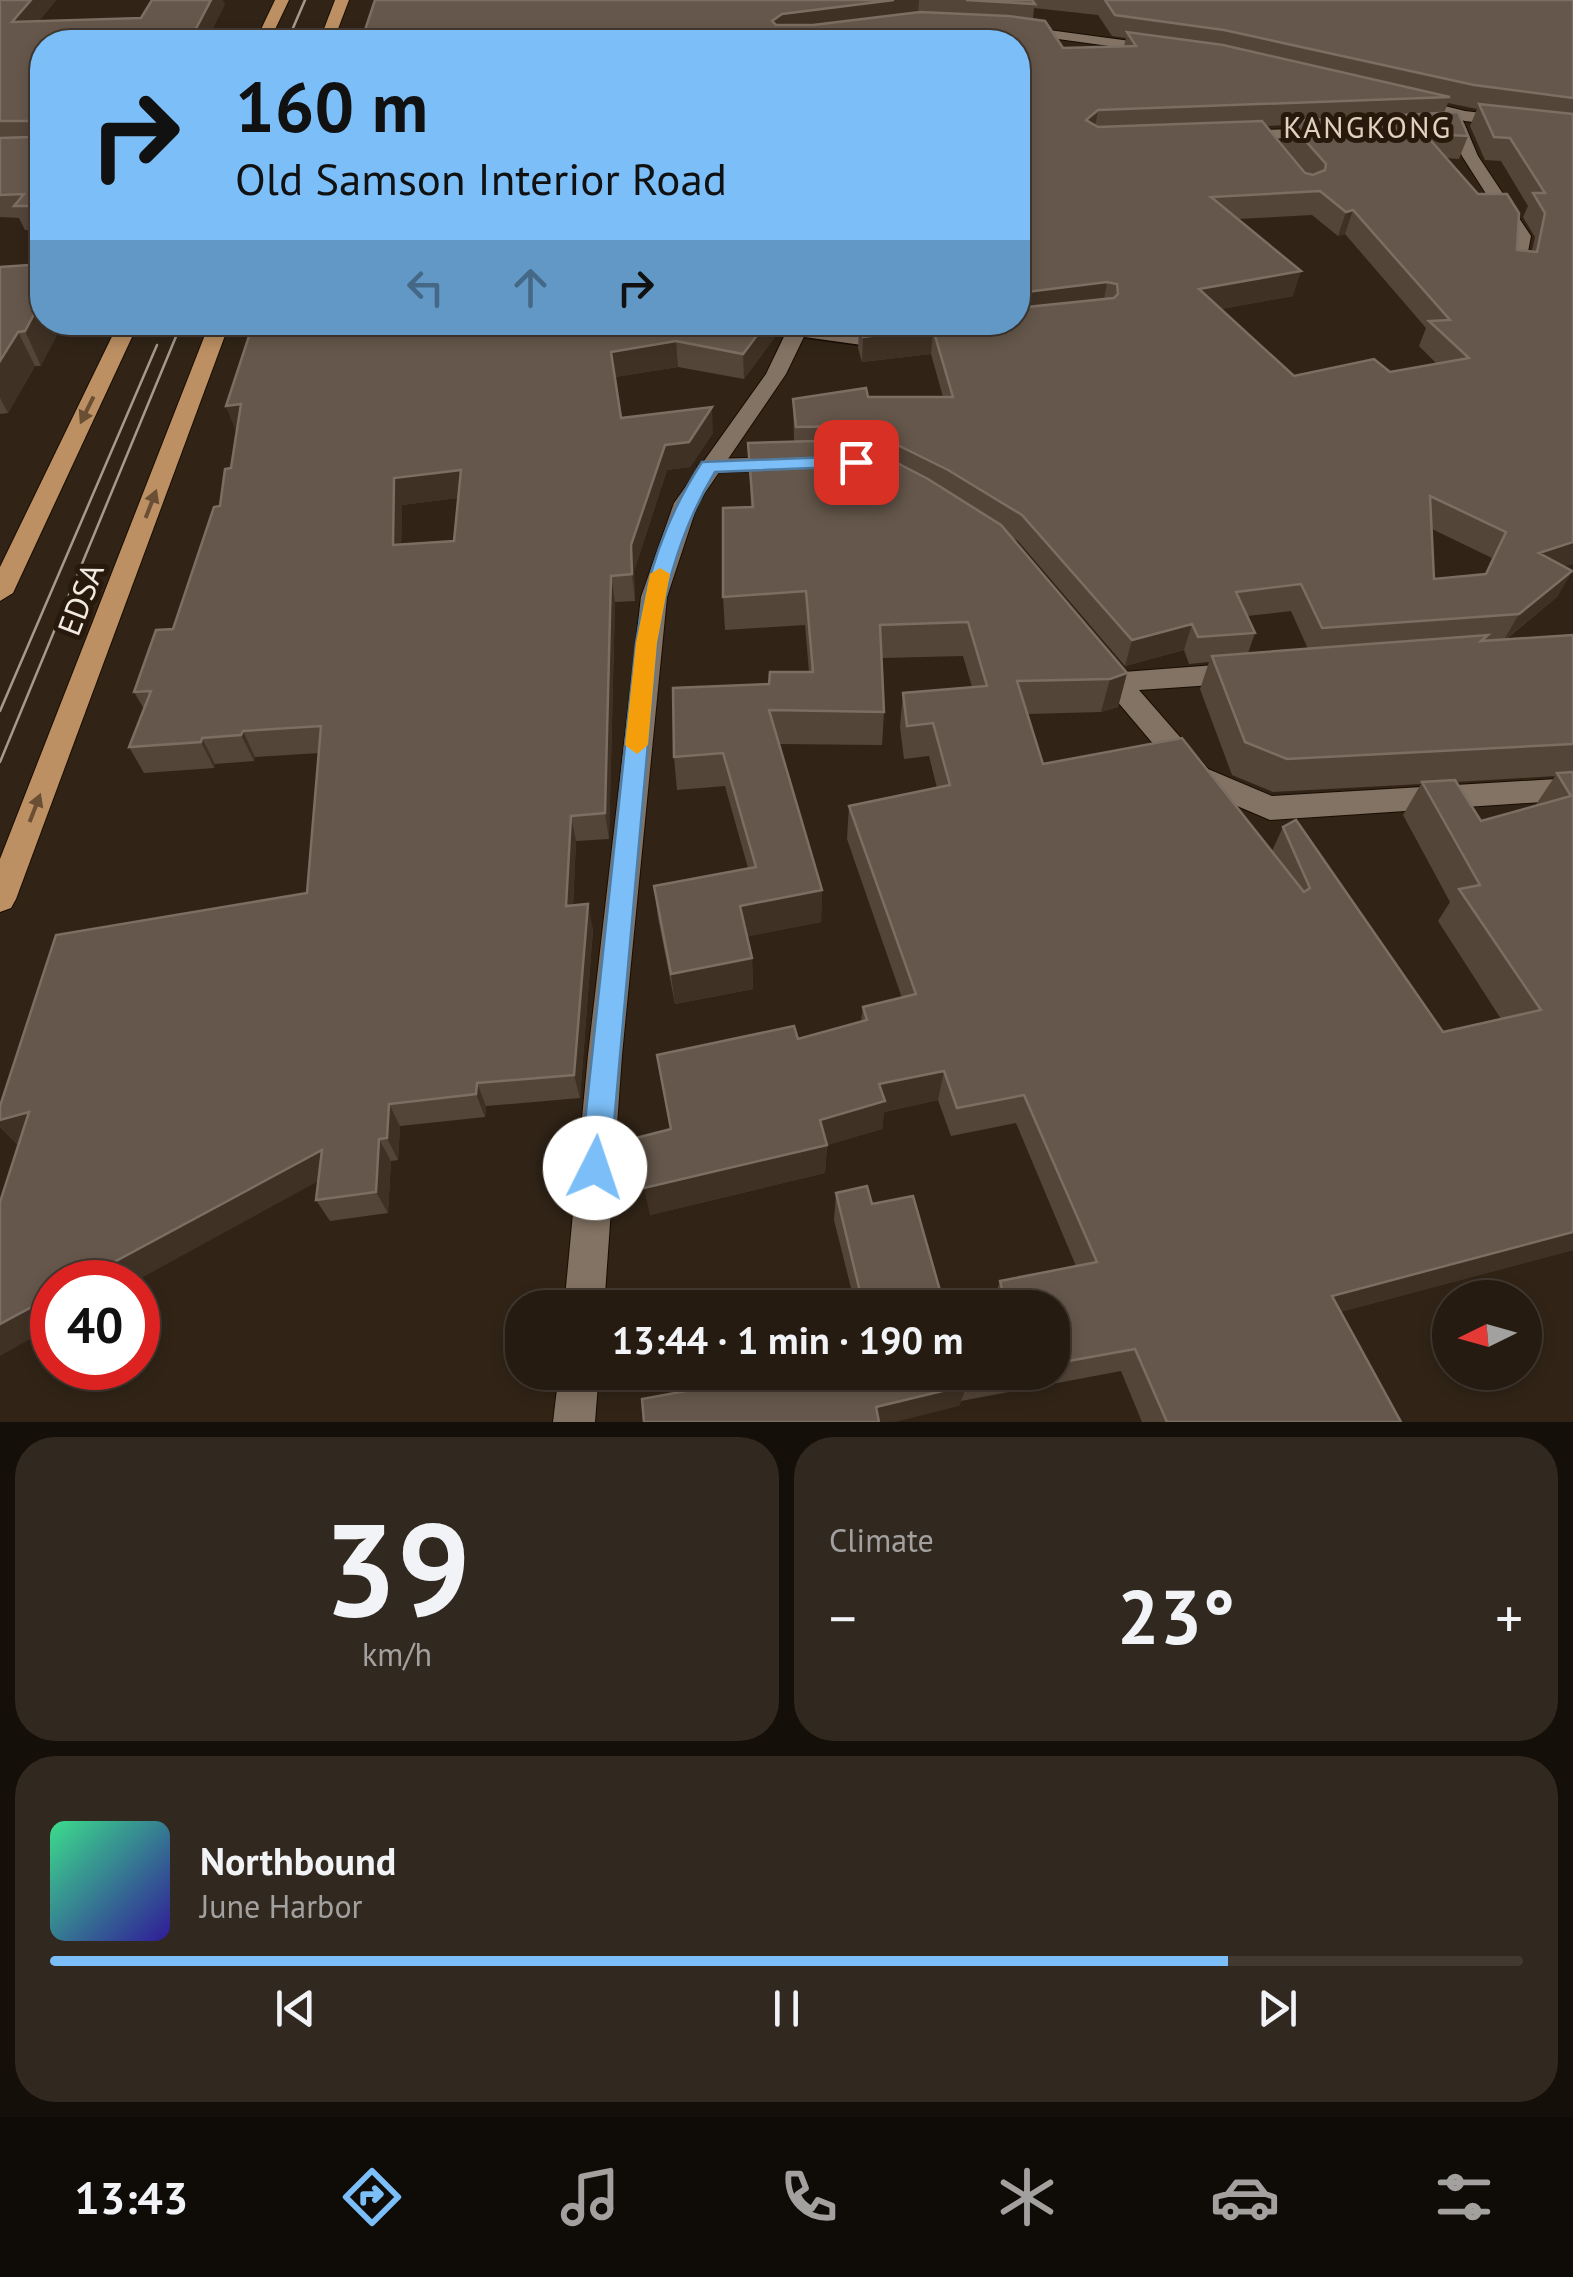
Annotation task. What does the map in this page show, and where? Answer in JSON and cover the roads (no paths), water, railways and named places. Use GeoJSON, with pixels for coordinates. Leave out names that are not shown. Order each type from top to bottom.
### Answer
{"type":"FeatureCollection","features":[{"type":"Feature","properties":{"kind":"highway"},"geometry":{"type":"LineString","coordinates":[[268,30],[282,0]]}},
{"type":"Feature","properties":{"kind":"highway"},"geometry":{"type":"LineString","coordinates":[[331,30],[342,0]]}},
{"type":"Feature","properties":{"kind":"highway"},"geometry":{"type":"LineString","coordinates":[[0,592],[123,335]]}},
{"type":"Feature","properties":{"kind":"highway","name":"EDSA"},"geometry":{"type":"LineString","coordinates":[[0,899],[215,335]]}},
{"type":"Feature","properties":{"kind":"street"},"geometry":{"type":"LineString","coordinates":[[1006,28],[1020,30]]}},
{"type":"Feature","properties":{"kind":"street"},"geometry":{"type":"LineString","coordinates":[[1030,31],[1180,52]]}},
{"type":"Feature","properties":{"kind":"street"},"geometry":{"type":"LineString","coordinates":[[1390,98],[1456,123],[1573,129]]}},
{"type":"Feature","properties":{"kind":"street"},"geometry":{"type":"LineString","coordinates":[[1456,123],[1470,156],[1522,236],[1517,269]]}},
{"type":"Feature","properties":{"kind":"street"},"geometry":{"type":"LineString","coordinates":[[1224,136],[1268,142],[1336,133]]}},
{"type":"Feature","properties":{"kind":"street"},"geometry":{"type":"LineString","coordinates":[[585,1290],[600,1102],[649,628],[668,549],[686,503],[708,466],[776,374],[795,335]]}},
{"type":"Feature","properties":{"kind":"street"},"geometry":{"type":"LineString","coordinates":[[839,335],[869,341],[908,336]]}},
{"type":"Feature","properties":{"kind":"street"},"geometry":{"type":"LineString","coordinates":[[708,466],[820,463]]}},
{"type":"Feature","properties":{"kind":"street"},"geometry":{"type":"LineString","coordinates":[[1080,638],[1198,777],[1270,808],[1573,788]]}},
{"type":"Feature","properties":{"kind":"street"},"geometry":{"type":"LineString","coordinates":[[1116,682],[1267,672]]}},
{"type":"Feature","properties":{"kind":"street"},"geometry":{"type":"LineString","coordinates":[[574,1422],[577,1390]]}},
{"type":"Feature","properties":{"kind":"tram line"},"geometry":{"type":"LineString","coordinates":[[292,30],[305,0]]}},
{"type":"Feature","properties":{"kind":"tram line"},"geometry":{"type":"LineString","coordinates":[[0,762],[177,335]]}},
{"type":"Feature","properties":{"kind":"tram line"},"geometry":{"type":"LineString","coordinates":[[0,711],[157,345]]}},
{"type":"Feature","properties":{"kind":"district","name":"KANGKONG"},"geometry":{"type":"Point","coordinates":[1368,126]}}]}
